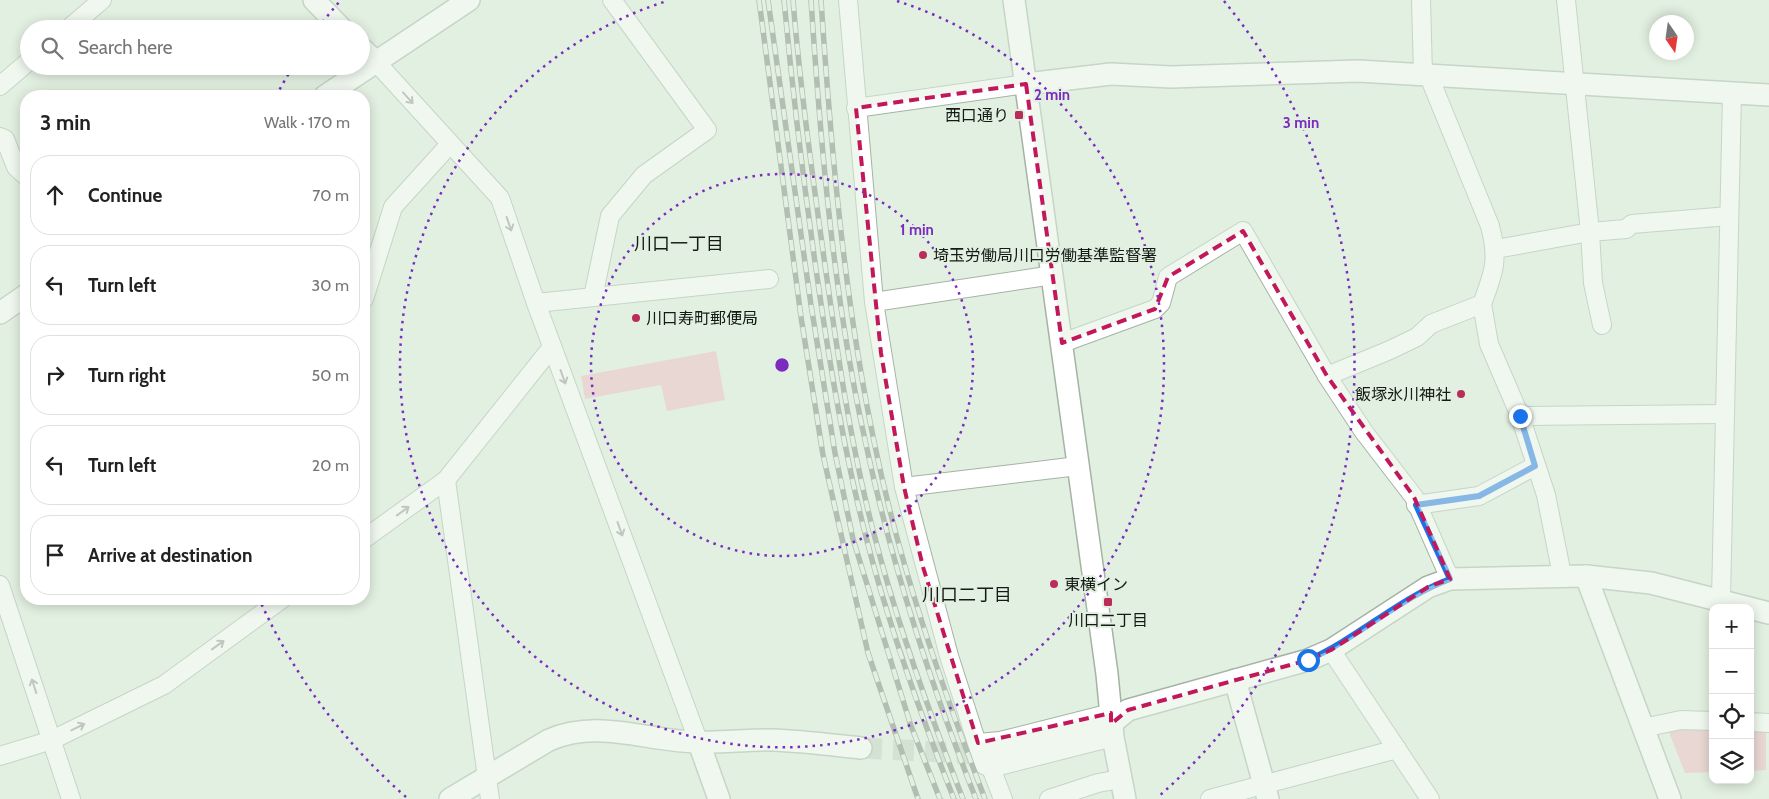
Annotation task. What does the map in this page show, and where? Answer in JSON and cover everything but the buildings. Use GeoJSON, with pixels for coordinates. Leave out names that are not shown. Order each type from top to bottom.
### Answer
{"type":"FeatureCollection","features":[{"type":"Feature","properties":{"kind":"street"},"geometry":{"type":"LineString","coordinates":[[79,20],[102,0]]}},
{"type":"Feature","properties":{"kind":"street"},"geometry":{"type":"LineString","coordinates":[[314,0],[333,20]]}},
{"type":"Feature","properties":{"kind":"street"},"geometry":{"type":"LineString","coordinates":[[370,54],[469,0]]}},
{"type":"Feature","properties":{"kind":"street"},"geometry":{"type":"LineString","coordinates":[[593,297],[610,216],[644,175],[707,130],[612,0]]}},
{"type":"Feature","properties":{"kind":"street"},"geometry":{"type":"LineString","coordinates":[[848,0],[874,302],[904,487],[949,656],[984,755],[1003,799]]}},
{"type":"Feature","properties":{"kind":"street"},"geometry":{"type":"LineString","coordinates":[[1014,0],[1053,275],[1112,725],[1123,789],[1098,783],[1050,799]]}},
{"type":"Feature","properties":{"kind":"street"},"geometry":{"type":"LineString","coordinates":[[1421,0],[1425,74],[1490,226],[1496,249],[1494,274],[1482,304],[1489,344],[1520,416],[1546,495],[1562,575]]}},
{"type":"Feature","properties":{"kind":"street"},"geometry":{"type":"LineString","coordinates":[[1566,0],[1590,232],[1593,283],[1602,325]]}},
{"type":"Feature","properties":{"kind":"street"},"geometry":{"type":"LineString","coordinates":[[370,57],[500,198],[552,347],[719,799]]}},
{"type":"Feature","properties":{"kind":"street"},"geometry":{"type":"LineString","coordinates":[[0,86],[20,69]]}},
{"type":"Feature","properties":{"kind":"street"},"geometry":{"type":"LineString","coordinates":[[856,108],[1112,74],[1171,77],[1358,70],[1769,96]]}},
{"type":"Feature","properties":{"kind":"street"},"geometry":{"type":"LineString","coordinates":[[331,90],[347,75]]}},
{"type":"Feature","properties":{"kind":"street"},"geometry":{"type":"LineString","coordinates":[[1721,599],[1732,94]]}},
{"type":"Feature","properties":{"kind":"street"},"geometry":{"type":"LineString","coordinates":[[0,136],[5,139],[16,167],[20,171]]}},
{"type":"Feature","properties":{"kind":"street"},"geometry":{"type":"LineString","coordinates":[[370,280],[393,207],[450,144]]}},
{"type":"Feature","properties":{"kind":"street"},"geometry":{"type":"LineString","coordinates":[[1496,249],[1590,232],[1626,229],[1632,224],[1729,216]]}},
{"type":"Feature","properties":{"kind":"street"},"geometry":{"type":"LineString","coordinates":[[1062,343],[1155,309],[1160,303],[1168,276],[1243,231],[1327,376],[1364,432],[1414,497],[1450,579]]}},
{"type":"Feature","properties":{"kind":"street"},"geometry":{"type":"LineString","coordinates":[[874,302],[1053,275]]}},
{"type":"Feature","properties":{"kind":"street"},"geometry":{"type":"LineString","coordinates":[[536,303],[769,279]]}},
{"type":"Feature","properties":{"kind":"street"},"geometry":{"type":"LineString","coordinates":[[0,313],[20,300]]}},
{"type":"Feature","properties":{"kind":"street"},"geometry":{"type":"LineString","coordinates":[[1327,376],[1417,337],[1431,324],[1482,304]]}},
{"type":"Feature","properties":{"kind":"street"},"geometry":{"type":"LineString","coordinates":[[370,535],[446,480],[552,347]]}},
{"type":"Feature","properties":{"kind":"street"},"geometry":{"type":"LineString","coordinates":[[1520,416],[1725,414]]}},
{"type":"Feature","properties":{"kind":"street"},"geometry":{"type":"LineString","coordinates":[[904,487],[1078,466]]}},
{"type":"Feature","properties":{"kind":"street"},"geometry":{"type":"LineString","coordinates":[[1416,505],[1479,496],[1535,466]]}},
{"type":"Feature","properties":{"kind":"street"},"geometry":{"type":"LineString","coordinates":[[446,480],[490,799]]}},
{"type":"Feature","properties":{"kind":"street"},"geometry":{"type":"LineString","coordinates":[[984,755],[1112,725],[1128,710],[1308,660],[1331,650],[1428,587],[1450,579],[1562,575],[1586,576],[1651,583],[1721,599],[1769,613]]}},
{"type":"Feature","properties":{"kind":"street"},"geometry":{"type":"LineString","coordinates":[[1586,576],[1643,728],[1664,797]]}},
{"type":"Feature","properties":{"kind":"street"},"geometry":{"type":"LineString","coordinates":[[0,585],[71,799]]}},
{"type":"Feature","properties":{"kind":"street"},"geometry":{"type":"LineString","coordinates":[[0,756],[52,740],[164,685],[274,605]]}},
{"type":"Feature","properties":{"kind":"street"},"geometry":{"type":"LineString","coordinates":[[1331,650],[1430,799]]}},
{"type":"Feature","properties":{"kind":"street"},"geometry":{"type":"LineString","coordinates":[[1235,680],[1266,792]]}},
{"type":"Feature","properties":{"kind":"street"},"geometry":{"type":"LineString","coordinates":[[1643,728],[1681,720],[1709,721]]}},
{"type":"Feature","properties":{"kind":"street"},"geometry":{"type":"LineString","coordinates":[[1754,722],[1769,723]]}},
{"type":"Feature","properties":{"kind":"street"},"geometry":{"type":"LineString","coordinates":[[450,799],[549,740],[572,732],[603,730],[699,742],[772,740],[861,748]]}},
{"type":"Feature","properties":{"kind":"street"},"geometry":{"type":"LineString","coordinates":[[1210,799],[1266,792],[1397,749]]}},
{"type":"Feature","properties":{"kind":"highlighted area"},"geometry":{"type":"Polygon","coordinates":[[[1026,84],[1062,343],[1155,309],[1168,277],[1243,231],[1327,376],[1414,497],[1450,579],[1428,587],[1331,650],[1308,660],[1128,710],[1111,724],[1111,713],[978,743],[923,567],[904,487],[881,353],[856,108],[1026,84]]]}},
{"type":"Feature","properties":{"kind":"shaded area"},"geometry":{"type":"Polygon","coordinates":[[[716,351],[725,400],[667,411],[661,385],[585,399],[581,376],[716,351]]]}},
{"type":"Feature","properties":{"kind":"shaded area"},"geometry":{"type":"Polygon","coordinates":[[[1667,727],[1709,727],[1709,772],[1685,773],[1667,727]]]}},
{"type":"Feature","properties":{"kind":"shaded area"},"geometry":{"type":"Polygon","coordinates":[[[1754,727],[1766,727],[1766,770],[1754,771],[1754,727]]]}},
{"type":"Feature","properties":{"kind":"tunnel"},"geometry":{"type":"LineString","coordinates":[[861,748],[984,754]]}},
{"type":"Feature","properties":{"kind":"railway"},"geometry":{"type":"LineString","coordinates":[[759,0],[801,317],[823,455],[868,653],[918,799]]}},
{"type":"Feature","properties":{"kind":"railway"},"geometry":{"type":"LineString","coordinates":[[768,0],[811,305],[835,453],[853,539],[911,726],[940,799]]}},
{"type":"Feature","properties":{"kind":"railway"},"geometry":{"type":"LineString","coordinates":[[784,0],[795,109],[814,254],[851,476],[875,571],[895,637],[917,702],[954,799]]}},
{"type":"Feature","properties":{"kind":"railway"},"geometry":{"type":"LineString","coordinates":[[793,0],[803,97],[824,258],[839,362],[865,500],[903,634],[963,799]]}},
{"type":"Feature","properties":{"kind":"railway"},"geometry":{"type":"LineString","coordinates":[[811,0],[830,226],[846,338],[867,449],[877,494],[914,626],[976,799]]}},
{"type":"Feature","properties":{"kind":"railway"},"geometry":{"type":"LineString","coordinates":[[821,0],[840,224],[855,335],[875,446],[909,581],[937,669],[985,799]]}},
{"type":"Feature","properties":{"kind":"place","name":"西口通り"},"geometry":{"type":"Point","coordinates":[1019,115]}},
{"type":"Feature","properties":{"kind":"place","name":"埼玉労働局川口労働基準監督署"},"geometry":{"type":"Point","coordinates":[923,255]}},
{"type":"Feature","properties":{"kind":"place","name":"川口寿町郵便局"},"geometry":{"type":"Point","coordinates":[636,318]}},
{"type":"Feature","properties":{"kind":"place","name":"飯塚氷川神社"},"geometry":{"type":"Point","coordinates":[1461,394]}},
{"type":"Feature","properties":{"kind":"place","name":"東横イン"},"geometry":{"type":"Point","coordinates":[1054,584]}},
{"type":"Feature","properties":{"kind":"place","name":"川口二丁目"},"geometry":{"type":"Point","coordinates":[1108,602]}},
{"type":"Feature","properties":{"kind":"district","name":"川口一丁目"},"geometry":{"type":"Point","coordinates":[679,244]}},
{"type":"Feature","properties":{"kind":"district","name":"川口二丁目"},"geometry":{"type":"Point","coordinates":[967,595]}},
{"type":"Feature","properties":{"kind":"route"},"geometry":{"type":"LineString","coordinates":[[1308,660],[1331,650],[1428,587],[1450,579],[1416,505],[1479,496],[1535,466],[1520,416]]}}]}
